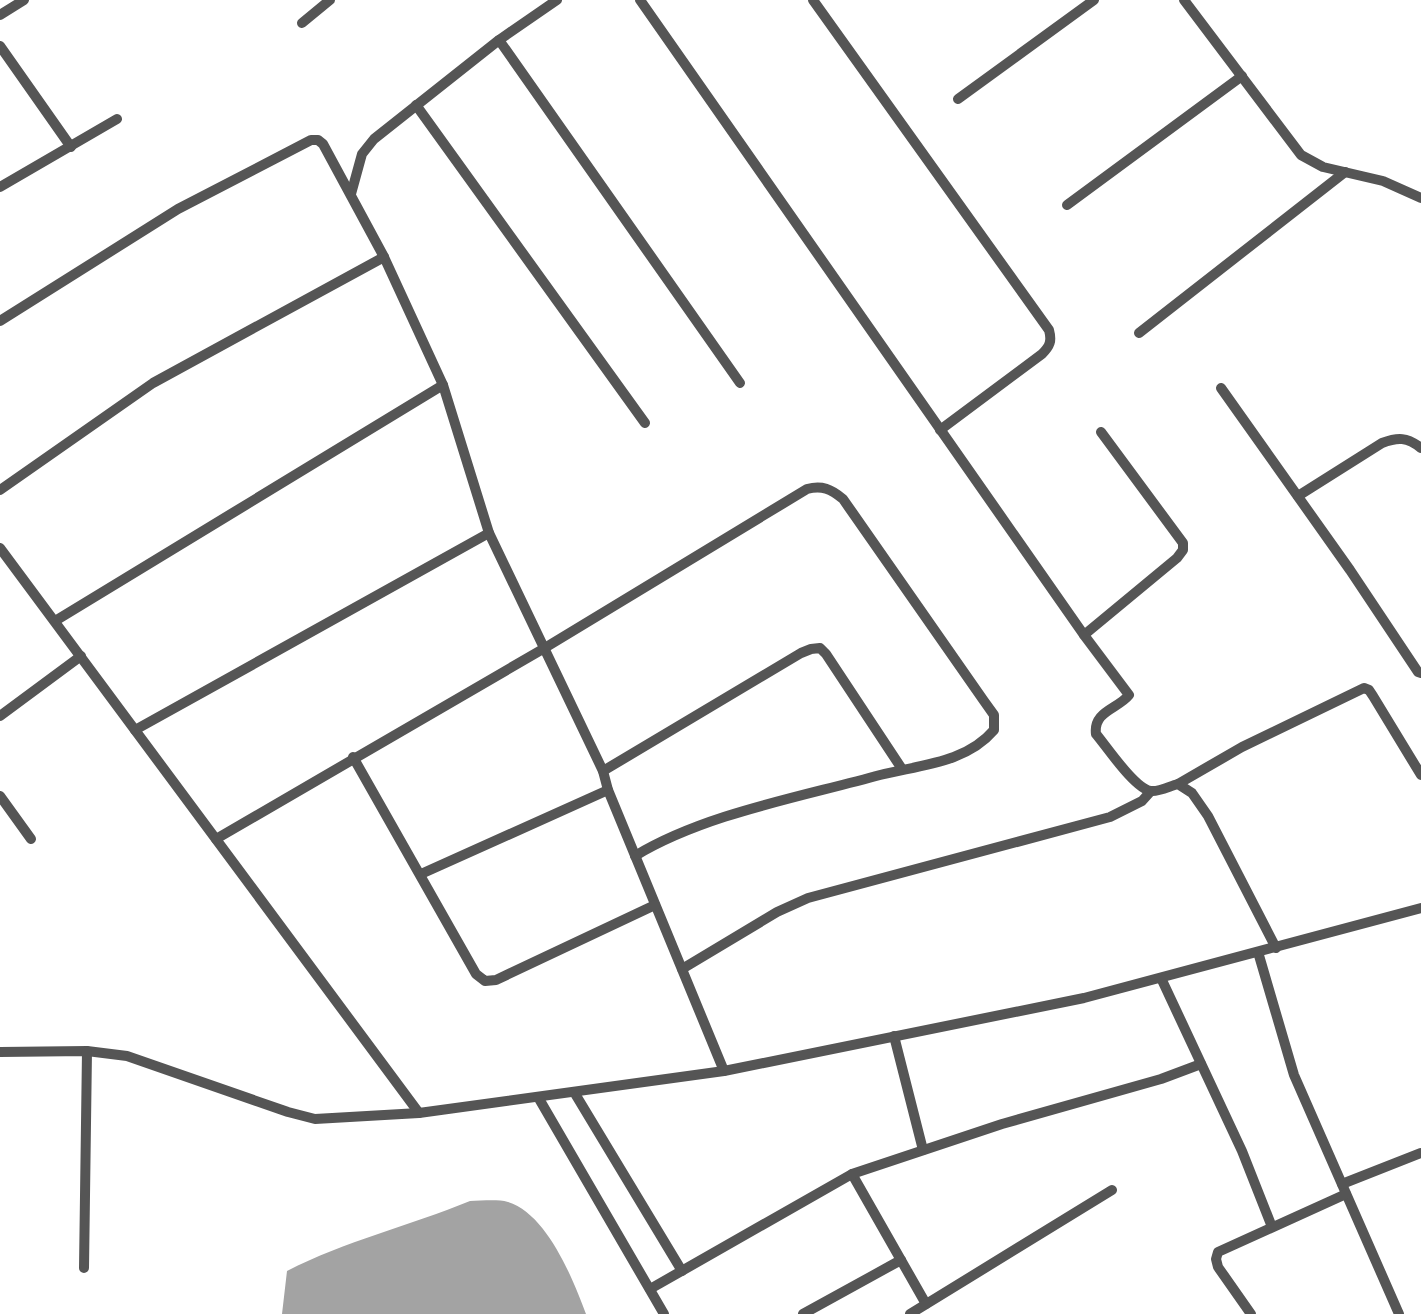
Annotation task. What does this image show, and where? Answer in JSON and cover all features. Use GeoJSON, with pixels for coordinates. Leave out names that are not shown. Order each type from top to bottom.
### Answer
{"type":"FeatureCollection","features":[{"type":"Feature","properties":{"kind":"street"},"geometry":{"type":"LineString","coordinates":[[0,15],[24,0]]}},
{"type":"Feature","properties":{"kind":"street"},"geometry":{"type":"LineString","coordinates":[[302,23],[330,0]]}},
{"type":"Feature","properties":{"kind":"street"},"geometry":{"type":"LineString","coordinates":[[640,0],[1084,635],[1129,695],[1103,713],[1095,728],[1096,734],[1131,777],[1151,791]]}},
{"type":"Feature","properties":{"kind":"street"},"geometry":{"type":"LineString","coordinates":[[812,0],[1049,330],[1052,340],[1049,347],[1042,354],[940,430]]}},
{"type":"Feature","properties":{"kind":"street"},"geometry":{"type":"LineString","coordinates":[[958,99],[1094,0]]}},
{"type":"Feature","properties":{"kind":"street"},"geometry":{"type":"LineString","coordinates":[[1184,0],[1301,155],[1323,167],[1383,181],[1421,198]]}},
{"type":"Feature","properties":{"kind":"street"},"geometry":{"type":"LineString","coordinates":[[351,194],[362,154],[367,146],[499,40],[551,2]]}},
{"type":"Feature","properties":{"kind":"street"},"geometry":{"type":"LineString","coordinates":[[499,40],[740,383]]}},
{"type":"Feature","properties":{"kind":"street"},"geometry":{"type":"LineString","coordinates":[[0,46],[71,147]]}},
{"type":"Feature","properties":{"kind":"street"},"geometry":{"type":"LineString","coordinates":[[1067,205],[1242,76]]}},
{"type":"Feature","properties":{"kind":"street"},"geometry":{"type":"LineString","coordinates":[[416,105],[645,423]]}},
{"type":"Feature","properties":{"kind":"street"},"geometry":{"type":"LineString","coordinates":[[0,187],[117,119]]}},
{"type":"Feature","properties":{"kind":"street"},"geometry":{"type":"LineString","coordinates":[[0,321],[178,209],[311,140],[318,140],[324,144],[384,257],[443,385],[489,533],[603,771],[608,790],[724,1071]]}},
{"type":"Feature","properties":{"kind":"street"},"geometry":{"type":"LineString","coordinates":[[1139,333],[1344,172]]}},
{"type":"Feature","properties":{"kind":"street"},"geometry":{"type":"LineString","coordinates":[[0,490],[152,383],[384,257]]}},
{"type":"Feature","properties":{"kind":"street"},"geometry":{"type":"LineString","coordinates":[[54,621],[443,385]]}},
{"type":"Feature","properties":{"kind":"street"},"geometry":{"type":"LineString","coordinates":[[1220,388],[1298,496],[1418,672],[1421,673]]}},
{"type":"Feature","properties":{"kind":"street"},"geometry":{"type":"LineString","coordinates":[[1084,635],[1177,558],[1183,550],[1183,542],[1101,432]]}},
{"type":"Feature","properties":{"kind":"street"},"geometry":{"type":"LineString","coordinates":[[1298,496],[1389,440],[1396,438],[1409,439],[1421,448]]}},
{"type":"Feature","properties":{"kind":"street"},"geometry":{"type":"LineString","coordinates":[[216,839],[354,757],[543,649],[807,489],[818,486],[832,489],[842,499],[994,715],[994,730],[984,742],[959,756],[902,769],[710,821],[658,842],[635,856]]}},
{"type":"Feature","properties":{"kind":"street"},"geometry":{"type":"LineString","coordinates":[[135,730],[489,533]]}},
{"type":"Feature","properties":{"kind":"street"},"geometry":{"type":"LineString","coordinates":[[0,548],[419,1113]]}},
{"type":"Feature","properties":{"kind":"street"},"geometry":{"type":"LineString","coordinates":[[603,771],[793,657],[811,649],[820,648],[826,654],[902,769]]}},
{"type":"Feature","properties":{"kind":"street"},"geometry":{"type":"LineString","coordinates":[[0,716],[81,656]]}},
{"type":"Feature","properties":{"kind":"street"},"geometry":{"type":"LineString","coordinates":[[682,970],[777,912],[808,898],[1110,817],[1142,801],[1151,791],[1178,784],[1242,747],[1364,688],[1369,690],[1373,696],[1421,775]]}},
{"type":"Feature","properties":{"kind":"street"},"geometry":{"type":"LineString","coordinates":[[354,757],[476,974],[485,981],[496,980],[655,905]]}},
{"type":"Feature","properties":{"kind":"street"},"geometry":{"type":"LineString","coordinates":[[1178,784],[1192,793],[1208,816],[1276,948]]}},
{"type":"Feature","properties":{"kind":"street"},"geometry":{"type":"LineString","coordinates":[[421,874],[608,790]]}},
{"type":"Feature","properties":{"kind":"street"},"geometry":{"type":"LineString","coordinates":[[0,796],[30,839]]}},
{"type":"Feature","properties":{"kind":"street"},"geometry":{"type":"LineString","coordinates":[[0,1052],[88,1051],[127,1056],[288,1112],[315,1119],[419,1113],[724,1071],[1084,998],[1421,908]]}},
{"type":"Feature","properties":{"kind":"street"},"geometry":{"type":"LineString","coordinates":[[1258,952],[1294,1075],[1399,1314]]}},
{"type":"Feature","properties":{"kind":"street"},"geometry":{"type":"LineString","coordinates":[[1161,978],[1242,1151],[1272,1227]]}},
{"type":"Feature","properties":{"kind":"street"},"geometry":{"type":"LineString","coordinates":[[894,1036],[923,1150]]}},
{"type":"Feature","properties":{"kind":"street"},"geometry":{"type":"LineString","coordinates":[[84,1268],[88,1051]]}},
{"type":"Feature","properties":{"kind":"street"},"geometry":{"type":"LineString","coordinates":[[650,1289],[852,1174],[1002,1124],[1161,1079],[1201,1064]]}},
{"type":"Feature","properties":{"kind":"street"},"geometry":{"type":"LineString","coordinates":[[574,1092],[682,1271]]}},
{"type":"Feature","properties":{"kind":"street"},"geometry":{"type":"LineString","coordinates":[[538,1097],[664,1314]]}},
{"type":"Feature","properties":{"kind":"street"},"geometry":{"type":"LineString","coordinates":[[1250,1314],[1218,1267],[1216,1259],[1218,1252],[1421,1153]]}},
{"type":"Feature","properties":{"kind":"street"},"geometry":{"type":"LineString","coordinates":[[852,1174],[926,1304]]}},
{"type":"Feature","properties":{"kind":"street"},"geometry":{"type":"LineString","coordinates":[[910,1314],[1112,1190]]}},
{"type":"Feature","properties":{"kind":"street"},"geometry":{"type":"LineString","coordinates":[[803,1314],[901,1260]]}},
{"type":"Feature","properties":{"kind":"shaded area"},"geometry":{"type":"Polygon","coordinates":[[[494,1200],[508,1202],[522,1209],[535,1220],[557,1249],[574,1283],[586,1314],[282,1314],[287,1271],[354,1242],[470,1201],[494,1200]]]}}]}
